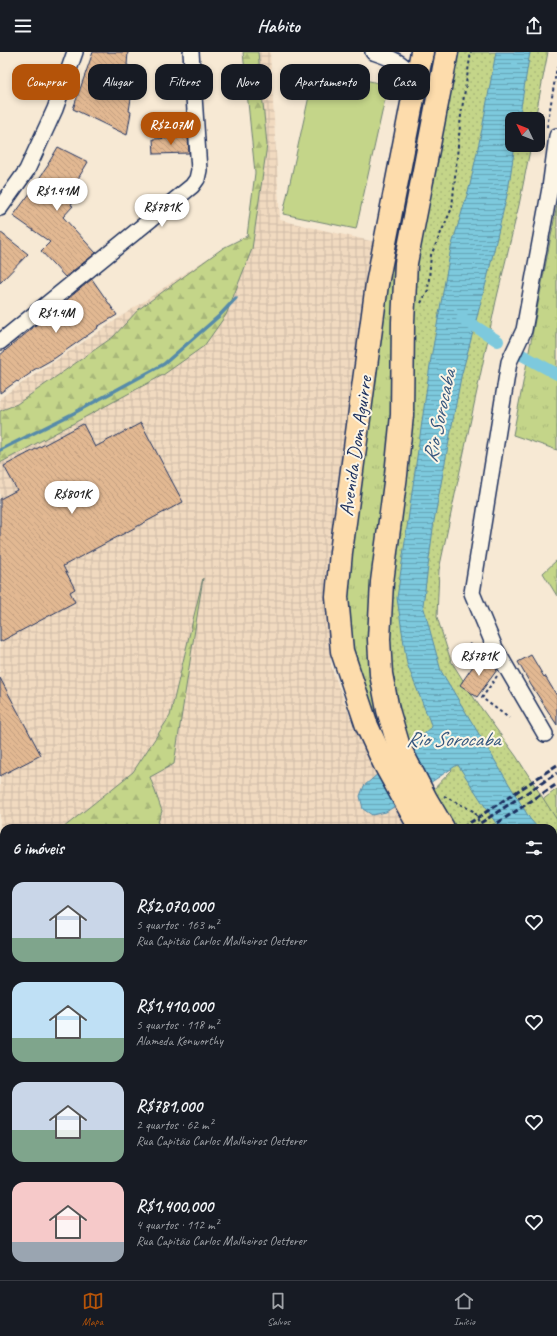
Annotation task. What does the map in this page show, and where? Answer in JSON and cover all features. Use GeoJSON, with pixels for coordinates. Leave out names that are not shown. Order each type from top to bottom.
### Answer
{"type":"FeatureCollection","features":[{"type":"Feature","properties":{"kind":"highway","name":"Avenida Dom Aguirre"},"geometry":{"type":"LineString","coordinates":[[420,64],[422,52]]}},
{"type":"Feature","properties":{"kind":"highway","name":"Avenida Dom Aguirre"},"geometry":{"type":"LineString","coordinates":[[440,824],[424,800],[400,747],[388,710],[381,674],[379,639],[382,582],[402,415],[403,322],[406,262],[448,52]]}},
{"type":"Feature","properties":{"kind":"highway","name":"Avenida Dom Aguirre"},"geometry":{"type":"LineString","coordinates":[[413,100],[376,284],[341,552],[337,597],[342,651],[367,726],[384,763],[424,800]]}},
{"type":"Feature","properties":{"kind":"highway","name":"Avenida Dom Aguirre"},"geometry":{"type":"LineString","coordinates":[[421,824],[424,800]]}},
{"type":"Feature","properties":{"kind":"street"},"geometry":{"type":"LineString","coordinates":[[0,208],[27,170],[55,109],[75,52]]}},
{"type":"Feature","properties":{"kind":"street"},"geometry":{"type":"LineString","coordinates":[[0,342],[192,186],[197,179],[199,170],[191,52]]}},
{"type":"Feature","properties":{"kind":"street"},"geometry":{"type":"LineString","coordinates":[[373,52],[403,64]]}},
{"type":"Feature","properties":{"kind":"street"},"geometry":{"type":"LineString","coordinates":[[545,734],[495,648],[472,593],[509,362],[524,330],[550,188],[557,136]]}},
{"type":"Feature","properties":{"kind":"path"},"geometry":{"type":"LineString","coordinates":[[420,305],[428,290],[431,255],[452,208],[461,115],[471,52]]}},
{"type":"Feature","properties":{"kind":"path"},"geometry":{"type":"LineString","coordinates":[[469,644],[486,656]]}},
{"type":"Feature","properties":{"kind":"path"},"geometry":{"type":"LineString","coordinates":[[498,674],[482,698],[510,718]]}},
{"type":"Feature","properties":{"kind":"path"},"geometry":{"type":"LineString","coordinates":[[424,800],[475,812],[480,824]]}},
{"type":"Feature","properties":{"kind":"shaded area"},"geometry":{"type":"Polygon","coordinates":[[[243,52],[270,52],[271,64],[244,64],[243,52]]]}},
{"type":"Feature","properties":{"kind":"shaded area"},"geometry":{"type":"Polygon","coordinates":[[[272,86],[280,220],[375,242],[328,603],[331,666],[354,727],[404,824],[0,824],[0,398],[223,248],[247,236],[255,173],[248,100],[272,100],[272,86]]]}},
{"type":"Feature","properties":{"kind":"green space"},"geometry":{"type":"Polygon","coordinates":[[[243,52],[258,52],[259,64],[244,64],[243,52]]]}},
{"type":"Feature","properties":{"kind":"green space"},"geometry":{"type":"Polygon","coordinates":[[[429,52],[440,52],[391,763],[351,654],[346,590],[383,285],[420,100],[430,100],[430,64],[427,64],[429,52]]]}},
{"type":"Feature","properties":{"kind":"green space"},"geometry":{"type":"Polygon","coordinates":[[[454,52],[548,52],[536,112],[505,112],[505,152],[530,152],[519,205],[496,301],[439,570],[437,617],[451,661],[476,701],[516,756],[557,820],[557,824],[447,824],[430,793],[452,770],[429,731],[407,750],[386,665],[412,291],[454,52]]]}},
{"type":"Feature","properties":{"kind":"green space"},"geometry":{"type":"Polygon","coordinates":[[[370,81],[378,83],[378,100],[385,100],[356,229],[283,214],[308,100],[370,100],[370,81]]]}},
{"type":"Feature","properties":{"kind":"green space"},"geometry":{"type":"Polygon","coordinates":[[[248,100],[263,100],[267,145],[252,249],[226,315],[204,346],[163,375],[0,463],[0,411],[17,404],[113,337],[139,309],[223,248],[247,236],[255,173],[248,100]]]}},
{"type":"Feature","properties":{"kind":"green space"},"geometry":{"type":"Polygon","coordinates":[[[557,205],[557,450],[513,435],[557,205]]]}},
{"type":"Feature","properties":{"kind":"green space"},"geometry":{"type":"Polygon","coordinates":[[[557,560],[557,596],[543,573],[557,560]]]}},
{"type":"Feature","properties":{"kind":"green space"},"geometry":{"type":"Polygon","coordinates":[[[203,578],[174,764],[150,777],[162,811],[157,824],[68,824],[133,772],[170,716],[203,578]]]}},
{"type":"Feature","properties":{"kind":"green space"},"geometry":{"type":"Polygon","coordinates":[[[557,789],[557,824],[536,824],[526,812],[557,789]]]}},
{"type":"Feature","properties":{"kind":"water","name":"Rio Sorocaba"},"geometry":{"type":"Polygon","coordinates":[[[496,52],[530,52],[520,112],[505,112],[505,152],[514,152],[508,191],[461,377],[434,521],[423,605],[441,671],[534,824],[496,824],[458,765],[386,812],[372,815],[363,809],[360,796],[364,786],[432,727],[407,664],[397,598],[431,358],[451,248],[470,185],[496,52]]]}},
{"type":"Feature","properties":{"kind":"building"},"geometry":{"type":"Polygon","coordinates":[[[93,52],[128,52],[127,64],[89,64],[93,52]]]}},
{"type":"Feature","properties":{"kind":"building"},"geometry":{"type":"Polygon","coordinates":[[[88,66],[88,100],[131,100],[129,111],[131,112],[127,135],[73,109],[76,100],[80,100],[80,89],[88,66]]]}},
{"type":"Feature","properties":{"kind":"building"},"geometry":{"type":"Polygon","coordinates":[[[188,137],[189,153],[154,154],[153,139],[188,137]]]}},
{"type":"Feature","properties":{"kind":"building"},"geometry":{"type":"Polygon","coordinates":[[[58,147],[88,162],[76,182],[81,184],[71,205],[73,206],[63,217],[96,253],[65,277],[41,251],[50,242],[13,216],[39,181],[38,180],[58,147]]]}},
{"type":"Feature","properties":{"kind":"building"},"geometry":{"type":"Polygon","coordinates":[[[0,232],[28,254],[0,283],[0,232]]]}},
{"type":"Feature","properties":{"kind":"building"},"geometry":{"type":"Polygon","coordinates":[[[92,279],[117,315],[97,327],[98,328],[55,358],[30,372],[31,373],[0,393],[0,355],[92,279]]]}},
{"type":"Feature","properties":{"kind":"building"},"geometry":{"type":"Polygon","coordinates":[[[141,423],[183,502],[63,566],[75,589],[70,592],[75,602],[0,642],[0,499],[17,490],[4,466],[83,424],[95,447],[141,423]]]}},
{"type":"Feature","properties":{"kind":"building"},"geometry":{"type":"Polygon","coordinates":[[[531,655],[557,696],[557,725],[518,662],[531,655]]]}},
{"type":"Feature","properties":{"kind":"building"},"geometry":{"type":"Polygon","coordinates":[[[480,656],[497,670],[477,697],[460,685],[480,656]]]}},
{"type":"Feature","properties":{"kind":"building"},"geometry":{"type":"Polygon","coordinates":[[[0,678],[41,755],[0,776],[0,678]]]}},
{"type":"Feature","properties":{"kind":"waterway"},"geometry":{"type":"LineString","coordinates":[[0,450],[74,413],[164,364],[219,316],[236,298]]}},
{"type":"Feature","properties":{"kind":"waterway"},"geometry":{"type":"LineString","coordinates":[[462,318],[498,341]]}},
{"type":"Feature","properties":{"kind":"waterway"},"geometry":{"type":"LineString","coordinates":[[522,355],[557,374]]}},
{"type":"Feature","properties":{"kind":"railway"},"geometry":{"type":"LineString","coordinates":[[468,824],[557,765]]}},
{"type":"Feature","properties":{"kind":"railway"},"geometry":{"type":"LineString","coordinates":[[479,824],[557,773]]}},
{"type":"Feature","properties":{"kind":"railway"},"geometry":{"type":"LineString","coordinates":[[496,824],[557,784]]}}]}
